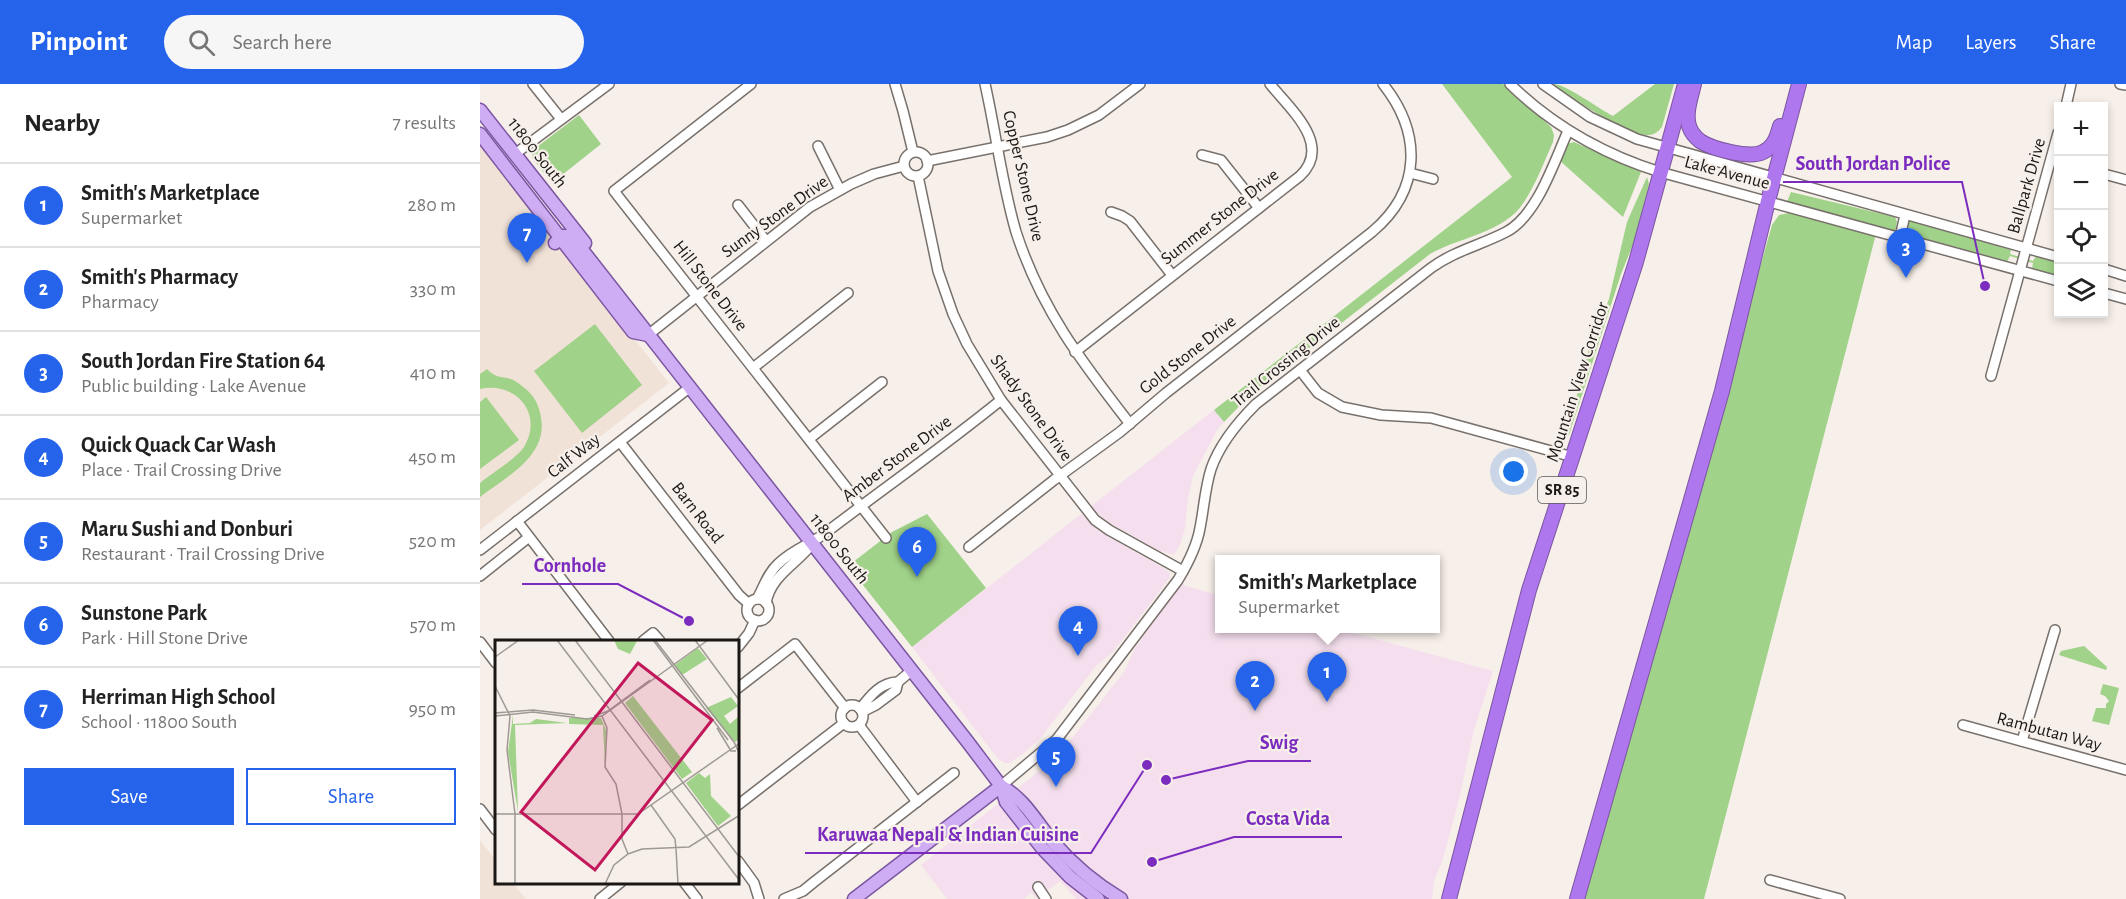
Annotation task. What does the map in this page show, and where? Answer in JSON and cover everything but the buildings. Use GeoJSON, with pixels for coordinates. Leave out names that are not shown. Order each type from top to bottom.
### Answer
{"type":"FeatureCollection","features":[{"type":"Feature","properties":{"kind":"highway","name":"Mountain View Corridor"},"geometry":{"type":"LineString","coordinates":[[1449,899],[1529,590],[1636,262],[1685,84]]}},
{"type":"Feature","properties":{"kind":"highway"},"geometry":{"type":"LineString","coordinates":[[1694,84],[1688,117],[1695,136],[1706,144],[1751,156],[1765,151],[1776,140],[1791,84]]}},
{"type":"Feature","properties":{"kind":"highway"},"geometry":{"type":"LineString","coordinates":[[1577,899],[1722,391],[1799,84]]}},
{"type":"Feature","properties":{"kind":"main road","name":"11800 South"},"geometry":{"type":"LineString","coordinates":[[480,110],[643,318],[648,334],[689,388],[1001,786]]}},
{"type":"Feature","properties":{"kind":"main road"},"geometry":{"type":"LineString","coordinates":[[480,129],[500,150],[515,154],[515,165],[528,183],[532,192],[532,200]]}},
{"type":"Feature","properties":{"kind":"main road","name":"11800 South"},"geometry":{"type":"LineString","coordinates":[[480,134],[532,200],[568,254],[633,332],[648,334]]}},
{"type":"Feature","properties":{"kind":"main road"},"geometry":{"type":"LineString","coordinates":[[558,241],[568,236],[576,242],[648,334]]}},
{"type":"Feature","properties":{"kind":"main road"},"geometry":{"type":"LineString","coordinates":[[854,899],[1001,786]]}},
{"type":"Feature","properties":{"kind":"main road"},"geometry":{"type":"LineString","coordinates":[[1001,786],[1006,802],[1042,848],[1070,877],[1098,899]]}},
{"type":"Feature","properties":{"kind":"main road"},"geometry":{"type":"LineString","coordinates":[[1001,786],[1015,794],[1074,864],[1091,879],[1121,899]]}},
{"type":"Feature","properties":{"kind":"street"},"geometry":{"type":"LineString","coordinates":[[533,84],[561,119]]}},
{"type":"Feature","properties":{"kind":"street"},"geometry":{"type":"LineString","coordinates":[[515,154],[609,84]]}},
{"type":"Feature","properties":{"kind":"street","name":"Hill Stone Drive"},"geometry":{"type":"LineString","coordinates":[[751,84],[614,191],[886,538]]}},
{"type":"Feature","properties":{"kind":"street"},"geometry":{"type":"LineString","coordinates":[[895,84],[913,152]]}},
{"type":"Feature","properties":{"kind":"street","name":"Copper Stone Drive"},"geometry":{"type":"LineString","coordinates":[[985,84],[1012,217],[1027,262],[1048,308],[1074,352],[1130,423]]}},
{"type":"Feature","properties":{"kind":"street"},"geometry":{"type":"LineString","coordinates":[[927,161],[1047,137],[1079,126],[1140,84]]}},
{"type":"Feature","properties":{"kind":"street","name":"Summer Stone Drive"},"geometry":{"type":"LineString","coordinates":[[1074,352],[1304,172],[1313,153],[1309,134],[1270,84]]}},
{"type":"Feature","properties":{"kind":"street","name":"Gold Stone Drive"},"geometry":{"type":"LineString","coordinates":[[969,547],[1380,225],[1398,203],[1410,173],[1411,146],[1408,127],[1401,109],[1383,84]]}},
{"type":"Feature","properties":{"kind":"street","name":"Lake Avenue"},"geometry":{"type":"LineString","coordinates":[[1510,84],[1544,114],[1568,131],[1614,156],[1660,172],[2054,280]]}},
{"type":"Feature","properties":{"kind":"street","name":"Lake Avenue"},"geometry":{"type":"LineString","coordinates":[[1543,84],[1578,110],[1602,124],[1637,139],[2054,256]]}},
{"type":"Feature","properties":{"kind":"street"},"geometry":{"type":"LineString","coordinates":[[2067,102],[2071,84]]}},
{"type":"Feature","properties":{"kind":"street"},"geometry":{"type":"LineString","coordinates":[[2120,84],[2126,85]]}},
{"type":"Feature","properties":{"kind":"street","name":"Trail Crossing Drive"},"geometry":{"type":"LineString","coordinates":[[1001,786],[1057,739],[1171,590],[1183,571],[1200,531],[1208,482],[1218,453],[1240,420],[1256,404],[1438,263],[1518,225],[1532,209],[1568,131]]}},
{"type":"Feature","properties":{"kind":"street"},"geometry":{"type":"LineString","coordinates":[[818,146],[840,190]]}},
{"type":"Feature","properties":{"kind":"street"},"geometry":{"type":"LineString","coordinates":[[913,152],[920,153],[927,161],[924,172],[918,176],[907,172],[904,165],[905,159],[913,152]]}},
{"type":"Feature","properties":{"kind":"street"},"geometry":{"type":"LineString","coordinates":[[1203,155],[1221,160],[1259,208]]}},
{"type":"Feature","properties":{"kind":"street","name":"Ballpark Drive"},"geometry":{"type":"LineString","coordinates":[[1991,376],[2026,248],[2054,164]]}},
{"type":"Feature","properties":{"kind":"street","name":"Sunny Stone Drive"},"geometry":{"type":"LineString","coordinates":[[648,334],[810,207],[874,174],[904,165]]}},
{"type":"Feature","properties":{"kind":"street"},"geometry":{"type":"LineString","coordinates":[[1410,173],[1433,179]]}},
{"type":"Feature","properties":{"kind":"street"},"geometry":{"type":"LineString","coordinates":[[2108,175],[2126,180]]}},
{"type":"Feature","properties":{"kind":"street","name":"Shady Stone Drive"},"geometry":{"type":"LineString","coordinates":[[918,176],[935,258],[947,299],[974,358],[1001,400],[1100,523],[1183,571]]}},
{"type":"Feature","properties":{"kind":"street"},"geometry":{"type":"LineString","coordinates":[[738,205],[766,241]]}},
{"type":"Feature","properties":{"kind":"street"},"geometry":{"type":"LineString","coordinates":[[1111,212],[1130,221],[1172,275]]}},
{"type":"Feature","properties":{"kind":"street"},"geometry":{"type":"LineString","coordinates":[[1899,237],[1905,214]]}},
{"type":"Feature","properties":{"kind":"street"},"geometry":{"type":"LineString","coordinates":[[2108,271],[2126,276]]}},
{"type":"Feature","properties":{"kind":"street"},"geometry":{"type":"LineString","coordinates":[[753,368],[848,293]]}},
{"type":"Feature","properties":{"kind":"street"},"geometry":{"type":"LineString","coordinates":[[2108,294],[2126,299]]}},
{"type":"Feature","properties":{"kind":"street"},"geometry":{"type":"LineString","coordinates":[[1300,370],[1318,393],[1342,406],[1381,415],[1431,418],[1573,457]]}},
{"type":"Feature","properties":{"kind":"street"},"geometry":{"type":"LineString","coordinates":[[809,439],[882,382]]}},
{"type":"Feature","properties":{"kind":"street","name":"Calf Way"},"geometry":{"type":"LineString","coordinates":[[480,550],[689,388]]}},
{"type":"Feature","properties":{"kind":"street","name":"Amber Stone Drive"},"geometry":{"type":"LineString","coordinates":[[755,620],[762,620],[767,615],[769,609],[758,602],[767,578],[778,563],[796,549],[812,543],[861,505],[912,470],[1001,400]]}},
{"type":"Feature","properties":{"kind":"street","name":"Barn Road"},"geometry":{"type":"LineString","coordinates":[[620,442],[739,595],[758,602]]}},
{"type":"Feature","properties":{"kind":"street"},"geometry":{"type":"LineString","coordinates":[[517,521],[608,640]]}},
{"type":"Feature","properties":{"kind":"street"},"geometry":{"type":"LineString","coordinates":[[480,576],[529,537]]}},
{"type":"Feature","properties":{"kind":"street"},"geometry":{"type":"LineString","coordinates":[[740,644],[755,620],[748,613],[758,602]]}},
{"type":"Feature","properties":{"kind":"street"},"geometry":{"type":"LineString","coordinates":[[2022,741],[2055,630]]}},
{"type":"Feature","properties":{"kind":"street"},"geometry":{"type":"LineString","coordinates":[[644,640],[653,633],[659,640]]}},
{"type":"Feature","properties":{"kind":"street"},"geometry":{"type":"LineString","coordinates":[[480,642],[495,662]]}},
{"type":"Feature","properties":{"kind":"street"},"geometry":{"type":"LineString","coordinates":[[740,686],[795,644],[845,708]]}},
{"type":"Feature","properties":{"kind":"street"},"geometry":{"type":"LineString","coordinates":[[844,723],[852,727],[859,725],[862,719],[861,711],[870,695],[889,682],[898,681],[911,671]]}},
{"type":"Feature","properties":{"kind":"street"},"geometry":{"type":"LineString","coordinates":[[844,723],[842,714],[845,708],[851,705],[861,711]]}},
{"type":"Feature","properties":{"kind":"street"},"geometry":{"type":"LineString","coordinates":[[740,803],[844,723]]}},
{"type":"Feature","properties":{"kind":"street"},"geometry":{"type":"LineString","coordinates":[[859,725],[917,802]]}},
{"type":"Feature","properties":{"kind":"street","name":"Rambutan Way"},"geometry":{"type":"LineString","coordinates":[[1962,725],[2126,770]]}},
{"type":"Feature","properties":{"kind":"street"},"geometry":{"type":"LineString","coordinates":[[784,899],[803,891],[954,773]]}},
{"type":"Feature","properties":{"kind":"street"},"geometry":{"type":"LineString","coordinates":[[480,809],[495,829]]}},
{"type":"Feature","properties":{"kind":"street"},"geometry":{"type":"LineString","coordinates":[[740,864],[754,883],[759,899]]}},
{"type":"Feature","properties":{"kind":"street"},"geometry":{"type":"LineString","coordinates":[[1770,880],[1837,899]]}},
{"type":"Feature","properties":{"kind":"street"},"geometry":{"type":"LineString","coordinates":[[600,899],[619,884]]}},
{"type":"Feature","properties":{"kind":"street"},"geometry":{"type":"LineString","coordinates":[[686,884],[697,899]]}},
{"type":"Feature","properties":{"kind":"street"},"geometry":{"type":"LineString","coordinates":[[1038,887],[1046,899]]}},
{"type":"Feature","properties":{"kind":"shaded area"},"geometry":{"type":"Polygon","coordinates":[[[480,142],[669,383],[480,530],[480,142]]]}},
{"type":"Feature","properties":{"kind":"shaded area"},"geometry":{"type":"Polygon","coordinates":[[[1214,410],[1224,422],[1217,430],[1193,476],[1185,528],[1174,555],[1158,550],[1110,523],[1090,507],[1214,410]]]}},
{"type":"Feature","properties":{"kind":"shaded area"},"geometry":{"type":"Polygon","coordinates":[[[1081,514],[1097,530],[1167,570],[1170,574],[1169,579],[1113,652],[1096,666],[1039,740],[1020,756],[1005,763],[998,759],[912,647],[1081,514]]]}},
{"type":"Feature","properties":{"kind":"shaded area"},"geometry":{"type":"Polygon","coordinates":[[[1182,583],[1215,594],[1215,633],[1354,633],[1493,671],[1474,730],[1459,799],[1443,859],[1434,881],[1432,899],[1076,899],[1060,881],[1037,899],[1031,893],[1024,899],[947,899],[921,865],[1059,755],[1124,672],[1135,648],[1182,583]]]}},
{"type":"Feature","properties":{"kind":"shaded area"},"geometry":{"type":"Polygon","coordinates":[[[480,840],[495,860],[495,884],[514,884],[526,899],[480,899],[480,840]]]}},
{"type":"Feature","properties":{"kind":"green space"},"geometry":{"type":"Polygon","coordinates":[[[1442,84],[1503,84],[1551,127],[1554,135],[1553,142],[1524,202],[1516,212],[1494,228],[1430,254],[1253,392],[1224,422],[1214,410],[1512,177],[1442,84]]]}},
{"type":"Feature","properties":{"kind":"green space"},"geometry":{"type":"Polygon","coordinates":[[[1553,84],[1574,92],[1613,116],[1655,84],[1674,84],[1662,127],[1650,135],[1615,124],[1553,84]]]}},
{"type":"Feature","properties":{"kind":"green space"},"geometry":{"type":"Polygon","coordinates":[[[579,115],[601,144],[552,183],[532,158],[533,150],[579,115]]]}},
{"type":"Feature","properties":{"kind":"green space"},"geometry":{"type":"Polygon","coordinates":[[[1574,142],[1641,172],[1623,217],[1559,160],[1567,144],[1574,142]]]}},
{"type":"Feature","properties":{"kind":"green space"},"geometry":{"type":"Polygon","coordinates":[[[1647,177],[1649,184],[1636,237],[1621,274],[1569,435],[1566,438],[1588,352],[1609,299],[1627,222],[1647,177]]]}},
{"type":"Feature","properties":{"kind":"green space"},"geometry":{"type":"Polygon","coordinates":[[[1791,192],[1895,217],[1897,222],[1895,231],[1787,202],[1791,192]]]}},
{"type":"Feature","properties":{"kind":"green space"},"geometry":{"type":"Polygon","coordinates":[[[1789,213],[1876,234],[1704,899],[1584,899],[1615,780],[1772,225],[1779,215],[1789,213]]]}},
{"type":"Feature","properties":{"kind":"green space"},"geometry":{"type":"Polygon","coordinates":[[[1909,221],[2011,250],[2010,254],[2033,261],[2036,256],[2054,261],[2054,276],[2032,269],[2033,263],[2010,256],[2007,262],[1907,235],[1909,221]]]}},
{"type":"Feature","properties":{"kind":"green space"},"geometry":{"type":"Polygon","coordinates":[[[595,324],[642,385],[582,433],[534,371],[595,324]]]}},
{"type":"Feature","properties":{"kind":"green space"},"geometry":{"type":"Polygon","coordinates":[[[487,369],[494,375],[515,381],[532,395],[540,411],[541,431],[538,444],[523,464],[480,497],[480,483],[520,452],[529,435],[531,423],[523,403],[515,395],[505,390],[480,389],[480,374],[487,369]]]}},
{"type":"Feature","properties":{"kind":"green space"},"geometry":{"type":"Polygon","coordinates":[[[486,397],[519,440],[480,469],[480,402],[486,397]]]}},
{"type":"Feature","properties":{"kind":"green space"},"geometry":{"type":"Polygon","coordinates":[[[927,514],[986,588],[912,647],[848,566],[892,532],[927,514]]]}},
{"type":"Feature","properties":{"kind":"green space"},"geometry":{"type":"Polygon","coordinates":[[[2084,646],[2107,667],[2106,670],[2059,655],[2061,651],[2084,646]]]}},
{"type":"Feature","properties":{"kind":"green space"},"geometry":{"type":"Polygon","coordinates":[[[2103,684],[2119,688],[2109,725],[2092,721],[2096,708],[2106,708],[2109,701],[2100,694],[2103,684]]]}},
{"type":"Feature","properties":{"kind":"place","name":"Herriman High School"},"geometry":{"type":"Point","coordinates":[527,263]}},
{"type":"Feature","properties":{"kind":"place","name":"South Jordan Fire Station 64"},"geometry":{"type":"Point","coordinates":[1906,278]}},
{"type":"Feature","properties":{"kind":"place","name":"South Jordan Police"},"geometry":{"type":"Point","coordinates":[1985,286]}},
{"type":"Feature","properties":{"kind":"place","name":"Sunstone Park"},"geometry":{"type":"Point","coordinates":[917,577]}},
{"type":"Feature","properties":{"kind":"place","name":"Cornhole"},"geometry":{"type":"Point","coordinates":[689,621]}},
{"type":"Feature","properties":{"kind":"place","name":"Quick Quack Car Wash"},"geometry":{"type":"Point","coordinates":[1078,656]}},
{"type":"Feature","properties":{"kind":"place","name":"Smith's Marketplace"},"geometry":{"type":"Point","coordinates":[1327,702]}},
{"type":"Feature","properties":{"kind":"place","name":"Smith's Pharmacy"},"geometry":{"type":"Point","coordinates":[1255,711]}},
{"type":"Feature","properties":{"kind":"place","name":"Karuwaa Nepali & Indian Cuisine"},"geometry":{"type":"Point","coordinates":[1147,765]}},
{"type":"Feature","properties":{"kind":"place","name":"Swig"},"geometry":{"type":"Point","coordinates":[1166,780]}},
{"type":"Feature","properties":{"kind":"place","name":"Maru Sushi and Donburi"},"geometry":{"type":"Point","coordinates":[1056,787]}},
{"type":"Feature","properties":{"kind":"place","name":"Costa Vida"},"geometry":{"type":"Point","coordinates":[1152,862]}}]}
